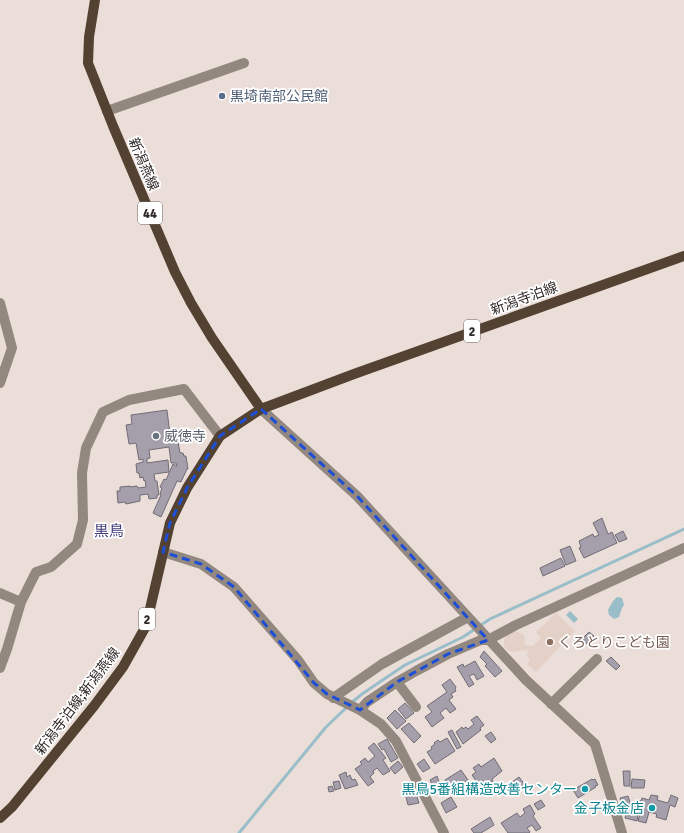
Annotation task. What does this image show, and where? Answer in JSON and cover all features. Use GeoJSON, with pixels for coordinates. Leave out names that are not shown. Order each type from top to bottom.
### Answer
{"type":"FeatureCollection","features":[{"type":"Feature","properties":{"kind":"main road","name":"新潟燕線"},"geometry":{"type":"LineString","coordinates":[[95,0],[88,63],[107,111],[175,272],[191,303],[212,338],[261,409]]}},
{"type":"Feature","properties":{"kind":"main road","name":"新潟寺泊線"},"geometry":{"type":"LineString","coordinates":[[261,409],[354,374],[684,256]]}},
{"type":"Feature","properties":{"kind":"main road","name":"新潟寺泊線;新潟燕線"},"geometry":{"type":"LineString","coordinates":[[0,818],[12,807],[94,706],[123,667],[146,626],[170,523],[187,488],[220,436],[261,409]]}},
{"type":"Feature","properties":{"kind":"street"},"geometry":{"type":"LineString","coordinates":[[107,111],[244,63]]}},
{"type":"Feature","properties":{"kind":"street"},"geometry":{"type":"LineString","coordinates":[[0,303],[12,348],[0,383]]}},
{"type":"Feature","properties":{"kind":"street"},"geometry":{"type":"LineString","coordinates":[[0,668],[8,649],[21,602],[36,572],[51,567],[77,544],[83,520],[82,474],[86,448],[103,412],[129,400],[184,389],[220,436]]}},
{"type":"Feature","properties":{"kind":"street"},"geometry":{"type":"LineString","coordinates":[[261,409],[356,496],[526,680],[595,744],[618,832]]}},
{"type":"Feature","properties":{"kind":"street"},"geometry":{"type":"LineString","coordinates":[[357,710],[397,682],[448,654],[516,625],[684,548]]}},
{"type":"Feature","properties":{"kind":"street"},"geometry":{"type":"LineString","coordinates":[[163,552],[201,564],[234,587],[298,660],[314,682],[336,700],[381,724],[396,741],[444,833]]}},
{"type":"Feature","properties":{"kind":"street"},"geometry":{"type":"LineString","coordinates":[[0,594],[21,602]]}},
{"type":"Feature","properties":{"kind":"street"},"geometry":{"type":"LineString","coordinates":[[336,700],[382,664],[469,619]]}},
{"type":"Feature","properties":{"kind":"street"},"geometry":{"type":"LineString","coordinates":[[551,704],[597,659]]}},
{"type":"Feature","properties":{"kind":"street"},"geometry":{"type":"LineString","coordinates":[[397,682],[416,707]]}},
{"type":"Feature","properties":{"kind":"highlighted area"},"geometry":{"type":"Polygon","coordinates":[[[261,409],[357,496],[488,640],[448,654],[397,682],[360,710],[355,709],[327,694],[314,683],[234,587],[201,564],[163,552],[170,523],[187,488],[220,436],[261,409]]]}},
{"type":"Feature","properties":{"kind":"shaded area","name":"くろとりこども園"},"geometry":{"type":"Polygon","coordinates":[[[556,613],[575,631],[536,672],[527,664],[530,659],[526,655],[529,651],[509,651],[504,646],[504,639],[513,631],[518,632],[524,635],[525,645],[533,646],[541,638],[536,632],[556,613]]]}},
{"type":"Feature","properties":{"kind":"water"},"geometry":{"type":"Polygon","coordinates":[[[617,597],[622,598],[624,605],[619,617],[614,619],[609,615],[608,610],[617,597]]]}},
{"type":"Feature","properties":{"kind":"water"},"geometry":{"type":"Polygon","coordinates":[[[570,611],[578,619],[574,623],[566,615],[570,611]]]}},
{"type":"Feature","properties":{"kind":"building"},"geometry":{"type":"Polygon","coordinates":[[[167,410],[171,443],[178,442],[180,453],[183,453],[184,456],[186,456],[188,469],[181,482],[177,481],[161,517],[153,513],[161,495],[162,488],[160,487],[164,479],[166,480],[173,464],[177,466],[176,463],[171,463],[169,447],[149,450],[150,458],[147,459],[147,463],[168,460],[169,472],[154,474],[155,481],[157,481],[159,495],[157,495],[157,498],[149,499],[148,494],[140,495],[140,501],[126,504],[125,502],[118,503],[117,491],[120,491],[120,487],[146,487],[145,480],[144,481],[143,477],[140,478],[139,473],[137,473],[136,464],[143,462],[143,459],[139,460],[136,443],[129,444],[126,425],[132,424],[131,415],[167,410]]]}},
{"type":"Feature","properties":{"kind":"building"},"geometry":{"type":"Polygon","coordinates":[[[602,518],[608,534],[612,532],[617,543],[584,558],[579,548],[581,547],[579,541],[593,534],[594,537],[599,535],[593,523],[602,518]]]}},
{"type":"Feature","properties":{"kind":"building"},"geometry":{"type":"Polygon","coordinates":[[[623,531],[627,539],[619,542],[615,535],[623,531]]]}},
{"type":"Feature","properties":{"kind":"building"},"geometry":{"type":"Polygon","coordinates":[[[570,546],[576,561],[566,565],[560,550],[570,546]]]}},
{"type":"Feature","properties":{"kind":"building"},"geometry":{"type":"Polygon","coordinates":[[[561,558],[565,566],[543,576],[540,568],[561,558]]]}},
{"type":"Feature","properties":{"kind":"building"},"geometry":{"type":"Polygon","coordinates":[[[589,632],[594,636],[586,644],[581,640],[589,632]]]}},
{"type":"Feature","properties":{"kind":"building"},"geometry":{"type":"Polygon","coordinates":[[[484,651],[502,671],[495,677],[485,666],[487,664],[480,657],[484,651]]]}},
{"type":"Feature","properties":{"kind":"building"},"geometry":{"type":"Polygon","coordinates":[[[611,657],[620,666],[616,670],[606,661],[611,657]]]}},
{"type":"Feature","properties":{"kind":"building"},"geometry":{"type":"Polygon","coordinates":[[[475,661],[484,676],[477,680],[474,674],[469,676],[474,684],[469,687],[457,667],[463,664],[464,667],[475,661]]]}},
{"type":"Feature","properties":{"kind":"building"},"geometry":{"type":"Polygon","coordinates":[[[450,679],[456,687],[456,691],[451,694],[453,697],[449,700],[456,709],[450,713],[446,708],[440,713],[444,718],[432,727],[425,717],[432,712],[427,706],[447,692],[442,685],[450,679]]]}},
{"type":"Feature","properties":{"kind":"building"},"geometry":{"type":"Polygon","coordinates":[[[405,703],[414,713],[406,719],[398,709],[405,703]]]}},
{"type":"Feature","properties":{"kind":"building"},"geometry":{"type":"Polygon","coordinates":[[[395,710],[406,721],[397,729],[387,718],[395,710]]]}},
{"type":"Feature","properties":{"kind":"building"},"geometry":{"type":"Polygon","coordinates":[[[477,716],[484,725],[480,728],[481,730],[463,744],[456,732],[462,727],[463,729],[466,727],[468,729],[474,724],[471,720],[477,716]]]}},
{"type":"Feature","properties":{"kind":"building"},"geometry":{"type":"Polygon","coordinates":[[[409,723],[421,736],[414,743],[401,729],[409,723]]]}},
{"type":"Feature","properties":{"kind":"building"},"geometry":{"type":"Polygon","coordinates":[[[452,730],[461,747],[457,749],[448,732],[452,730]]]}},
{"type":"Feature","properties":{"kind":"building"},"geometry":{"type":"Polygon","coordinates":[[[491,732],[496,739],[491,743],[485,736],[491,732]]]}},
{"type":"Feature","properties":{"kind":"building"},"geometry":{"type":"Polygon","coordinates":[[[447,738],[455,751],[435,764],[427,752],[432,749],[431,747],[438,740],[440,742],[447,738]]]}},
{"type":"Feature","properties":{"kind":"building"},"geometry":{"type":"Polygon","coordinates":[[[387,739],[398,758],[391,762],[384,749],[382,750],[378,744],[387,739]]]}},
{"type":"Feature","properties":{"kind":"building"},"geometry":{"type":"Polygon","coordinates":[[[374,743],[386,758],[383,760],[390,771],[383,775],[377,768],[373,771],[374,773],[370,777],[374,782],[368,786],[355,769],[362,764],[360,762],[365,758],[368,762],[375,756],[368,748],[374,743]]]}},
{"type":"Feature","properties":{"kind":"building"},"geometry":{"type":"Polygon","coordinates":[[[494,758],[502,771],[492,779],[493,781],[478,792],[473,784],[476,781],[472,775],[476,772],[473,768],[479,764],[481,767],[494,758]]]}},
{"type":"Feature","properties":{"kind":"building"},"geometry":{"type":"Polygon","coordinates":[[[424,759],[430,768],[423,772],[417,764],[424,759]]]}},
{"type":"Feature","properties":{"kind":"building"},"geometry":{"type":"Polygon","coordinates":[[[398,761],[403,767],[395,774],[390,768],[398,761]]]}},
{"type":"Feature","properties":{"kind":"building"},"geometry":{"type":"Polygon","coordinates":[[[461,770],[468,780],[451,790],[445,780],[461,770]]]}},
{"type":"Feature","properties":{"kind":"building"},"geometry":{"type":"Polygon","coordinates":[[[623,771],[630,771],[630,786],[624,786],[623,771]]]}},
{"type":"Feature","properties":{"kind":"building"},"geometry":{"type":"Polygon","coordinates":[[[346,772],[347,777],[350,775],[352,780],[355,779],[358,785],[345,789],[339,775],[346,772]]]}},
{"type":"Feature","properties":{"kind":"building"},"geometry":{"type":"Polygon","coordinates":[[[437,776],[440,784],[433,787],[430,780],[437,776]]]}},
{"type":"Feature","properties":{"kind":"building"},"geometry":{"type":"Polygon","coordinates":[[[519,777],[525,785],[518,790],[512,782],[519,777]]]}},
{"type":"Feature","properties":{"kind":"building","name":"黒鳥5番組構造改善センター"},"geometry":{"type":"Polygon","coordinates":[[[592,779],[595,779],[598,785],[578,798],[573,790],[592,779]]]}},
{"type":"Feature","properties":{"kind":"building"},"geometry":{"type":"Polygon","coordinates":[[[632,779],[645,780],[644,788],[631,788],[632,779]]]}},
{"type":"Feature","properties":{"kind":"building"},"geometry":{"type":"Polygon","coordinates":[[[339,781],[341,788],[335,790],[333,782],[339,781]]]}},
{"type":"Feature","properties":{"kind":"building"},"geometry":{"type":"Polygon","coordinates":[[[332,786],[334,791],[329,792],[328,787],[332,786]]]}},
{"type":"Feature","properties":{"kind":"building"},"geometry":{"type":"Polygon","coordinates":[[[416,794],[419,803],[408,805],[406,797],[416,794]]]}},
{"type":"Feature","properties":{"kind":"building","name":"金子板金店"},"geometry":{"type":"Polygon","coordinates":[[[651,795],[658,796],[657,800],[668,803],[671,795],[678,798],[675,807],[670,805],[666,820],[656,817],[657,814],[649,812],[646,823],[638,821],[640,814],[636,813],[637,811],[635,810],[637,800],[641,801],[642,798],[649,800],[651,795]]]}},
{"type":"Feature","properties":{"kind":"building"},"geometry":{"type":"Polygon","coordinates":[[[628,796],[633,811],[624,813],[620,798],[628,796]]]}},
{"type":"Feature","properties":{"kind":"building"},"geometry":{"type":"Polygon","coordinates":[[[451,797],[457,807],[446,813],[441,803],[451,797]]]}},
{"type":"Feature","properties":{"kind":"building"},"geometry":{"type":"Polygon","coordinates":[[[541,800],[545,806],[538,810],[534,804],[541,800]]]}},
{"type":"Feature","properties":{"kind":"building"},"geometry":{"type":"Polygon","coordinates":[[[530,805],[535,814],[533,816],[541,828],[536,831],[532,825],[527,828],[530,832],[529,833],[508,833],[501,823],[517,813],[520,817],[525,813],[523,809],[530,805]]]}},
{"type":"Feature","properties":{"kind":"building"},"geometry":{"type":"Polygon","coordinates":[[[631,813],[638,815],[637,821],[625,818],[626,814],[631,816],[631,813]]]}},
{"type":"Feature","properties":{"kind":"building"},"geometry":{"type":"Polygon","coordinates":[[[490,817],[494,825],[481,833],[474,833],[471,829],[490,817]]]}},
{"type":"Feature","properties":{"kind":"waterway"},"geometry":{"type":"LineString","coordinates":[[351,703],[405,665],[463,637],[490,619],[684,529]]}},
{"type":"Feature","properties":{"kind":"waterway"},"geometry":{"type":"LineString","coordinates":[[239,833],[326,727],[347,707]]}},
{"type":"Feature","properties":{"kind":"place","name":"黒埼南部公民館"},"geometry":{"type":"Point","coordinates":[222,96]}},
{"type":"Feature","properties":{"kind":"place","name":"威徳寺"},"geometry":{"type":"Point","coordinates":[156,436]}},
{"type":"Feature","properties":{"kind":"place","name":"くろとりこども園"},"geometry":{"type":"Point","coordinates":[550,642]}},
{"type":"Feature","properties":{"kind":"place","name":"黒鳥5番組構造改善センター"},"geometry":{"type":"Point","coordinates":[585,789]}},
{"type":"Feature","properties":{"kind":"place","name":"金子板金店"},"geometry":{"type":"Point","coordinates":[652,808]}},
{"type":"Feature","properties":{"kind":"district","name":"黒鳥"},"geometry":{"type":"Point","coordinates":[109,531]}}]}
